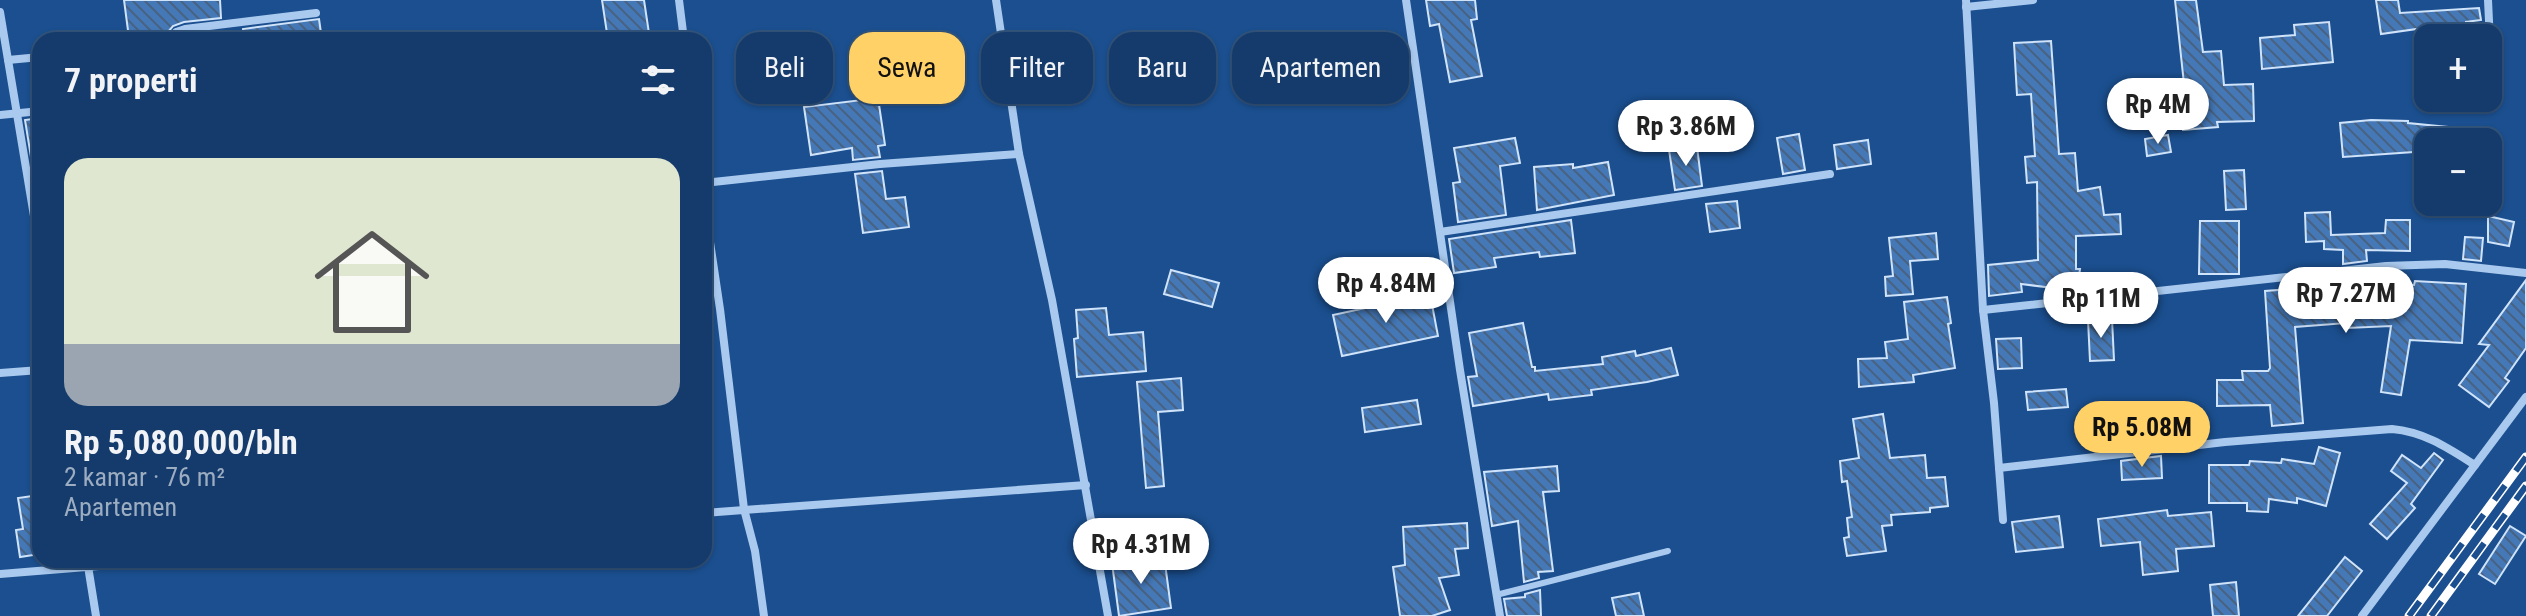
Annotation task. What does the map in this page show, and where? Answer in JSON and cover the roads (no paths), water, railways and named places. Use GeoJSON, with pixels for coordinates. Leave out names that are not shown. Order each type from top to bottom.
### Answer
{"type":"FeatureCollection","features":[{"type":"Feature","properties":{"kind":"street"},"geometry":{"type":"LineString","coordinates":[[679,0],[683,32]]}},
{"type":"Feature","properties":{"kind":"street"},"geometry":{"type":"LineString","coordinates":[[996,0],[1019,154],[1052,300],[1108,616]]}},
{"type":"Feature","properties":{"kind":"street"},"geometry":{"type":"LineString","coordinates":[[1406,0],[1500,616]]}},
{"type":"Feature","properties":{"kind":"street"},"geometry":{"type":"LineString","coordinates":[[2003,520],[1983,310],[1966,4],[2033,0]]}},
{"type":"Feature","properties":{"kind":"street"},"geometry":{"type":"LineString","coordinates":[[2488,0],[2489,24]]}},
{"type":"Feature","properties":{"kind":"street"},"geometry":{"type":"LineString","coordinates":[[0,12],[32,204]]}},
{"type":"Feature","properties":{"kind":"street"},"geometry":{"type":"LineString","coordinates":[[176,32],[316,13]]}},
{"type":"Feature","properties":{"kind":"street"},"geometry":{"type":"LineString","coordinates":[[8,60],[32,58]]}},
{"type":"Feature","properties":{"kind":"street"},"geometry":{"type":"LineString","coordinates":[[0,115],[32,112]]}},
{"type":"Feature","properties":{"kind":"street"},"geometry":{"type":"LineString","coordinates":[[712,182],[880,164],[1019,154]]}},
{"type":"Feature","properties":{"kind":"street"},"geometry":{"type":"LineString","coordinates":[[1440,232],[1830,174]]}},
{"type":"Feature","properties":{"kind":"street"},"geometry":{"type":"LineString","coordinates":[[712,256],[744,509],[755,551],[764,616]]}},
{"type":"Feature","properties":{"kind":"street"},"geometry":{"type":"LineString","coordinates":[[1983,310],[2386,266],[2445,264],[2526,273]]}},
{"type":"Feature","properties":{"kind":"street"},"geometry":{"type":"LineString","coordinates":[[0,373],[32,371]]}},
{"type":"Feature","properties":{"kind":"street"},"geometry":{"type":"LineString","coordinates":[[2362,616],[2526,397]]}},
{"type":"Feature","properties":{"kind":"street"},"geometry":{"type":"LineString","coordinates":[[1999,468],[2225,442],[2392,429],[2428,437],[2475,465]]}},
{"type":"Feature","properties":{"kind":"street"},"geometry":{"type":"LineString","coordinates":[[712,512],[1086,485]]}},
{"type":"Feature","properties":{"kind":"street"},"geometry":{"type":"LineString","coordinates":[[0,574],[52,568]]}},
{"type":"Feature","properties":{"kind":"street"},"geometry":{"type":"LineString","coordinates":[[88,568],[96,616]]}},
{"type":"Feature","properties":{"kind":"lane"},"geometry":{"type":"LineString","coordinates":[[1496,595],[1668,551]]}},
{"type":"Feature","properties":{"kind":"railway"},"geometry":{"type":"LineString","coordinates":[[2409,616],[2526,457]]}},
{"type":"Feature","properties":{"kind":"railway"},"geometry":{"type":"LineString","coordinates":[[2431,616],[2526,486]]}}]}
